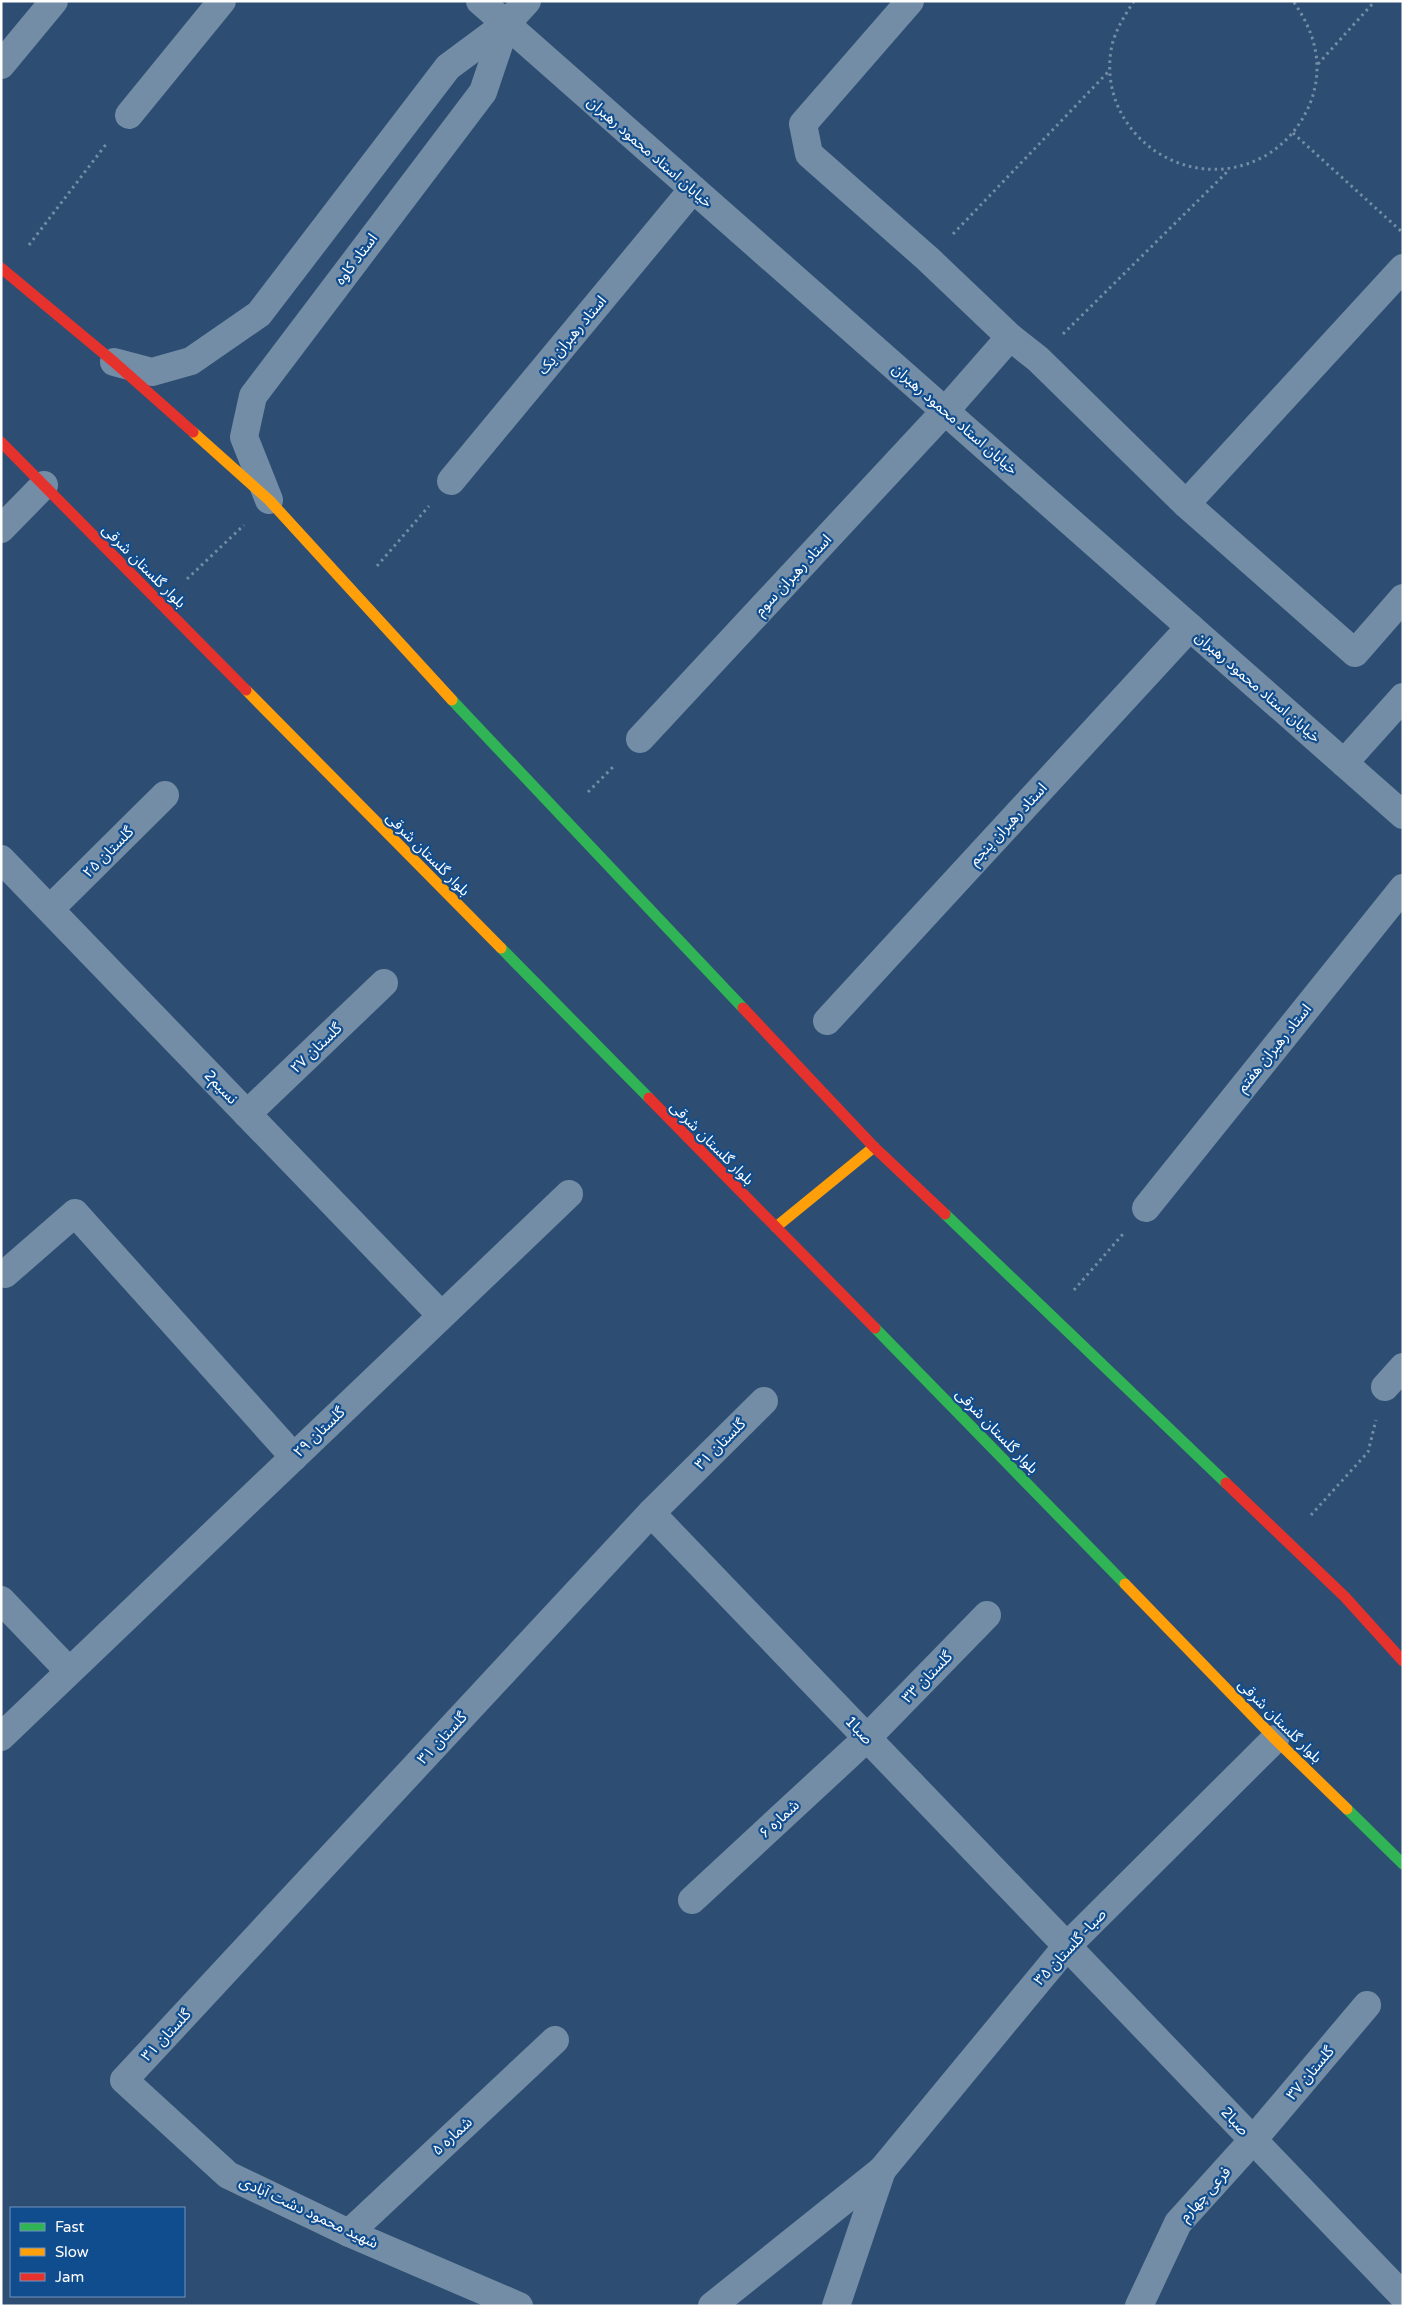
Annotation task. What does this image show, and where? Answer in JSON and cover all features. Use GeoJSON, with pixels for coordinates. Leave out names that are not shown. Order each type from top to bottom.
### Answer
{"type":"FeatureCollection","features":[{"type":"Feature","properties":{"kind":"main road"},"geometry":{"type":"LineString","coordinates":[[4,270],[114,362],[269,500],[563,818],[874,1147],[1345,1597],[1403,1661]]}},
{"type":"Feature","properties":{"kind":"main road","name":"بلوار گلستان شرقی"},"geometry":{"type":"LineString","coordinates":[[1,442],[776,1227],[1276,1739],[1403,1864]]}},
{"type":"Feature","properties":{"kind":"main road"},"geometry":{"type":"LineString","coordinates":[[776,1227],[874,1147]]}},
{"type":"Feature","properties":{"kind":"street"},"geometry":{"type":"LineString","coordinates":[[1,65],[54,1]]}},
{"type":"Feature","properties":{"kind":"street"},"geometry":{"type":"LineString","coordinates":[[129,115],[222,1]]}},
{"type":"Feature","properties":{"kind":"street","name":"خیابان استاد محمود رهبران"},"geometry":{"type":"LineString","coordinates":[[480,1],[1403,814]]}},
{"type":"Feature","properties":{"kind":"street","name":"استاد کاوه"},"geometry":{"type":"LineString","coordinates":[[114,362],[152,372],[191,360],[259,314],[448,67],[506,24],[526,1]]}},
{"type":"Feature","properties":{"kind":"street"},"geometry":{"type":"LineString","coordinates":[[910,1],[803,124],[809,154],[928,259],[1010,337],[1038,359],[1186,504],[1355,653],[1403,598]]}},
{"type":"Feature","properties":{"kind":"street","name":"استاد کاوه"},"geometry":{"type":"LineString","coordinates":[[269,500],[244,438],[253,396],[482,92],[506,24]]}},
{"type":"Feature","properties":{"kind":"street","name":"استاد رهبران یک"},"geometry":{"type":"LineString","coordinates":[[451,482],[693,189]]}},
{"type":"Feature","properties":{"kind":"street"},"geometry":{"type":"LineString","coordinates":[[1186,504],[1403,268]]}},
{"type":"Feature","properties":{"kind":"street","name":"استاد رهبران سوم"},"geometry":{"type":"LineString","coordinates":[[640,739],[946,410],[1010,337]]}},
{"type":"Feature","properties":{"kind":"street"},"geometry":{"type":"LineString","coordinates":[[1,529],[44,485]]}},
{"type":"Feature","properties":{"kind":"street","name":"استاد رهبران پنجم"},"geometry":{"type":"LineString","coordinates":[[827,1021],[1190,627]]}},
{"type":"Feature","properties":{"kind":"street"},"geometry":{"type":"LineString","coordinates":[[1344,763],[1403,697]]}},
{"type":"Feature","properties":{"kind":"street","name":"گلستان ۲۵"},"geometry":{"type":"LineString","coordinates":[[50,909],[165,795]]}},
{"type":"Feature","properties":{"kind":"street","name":"نسیم2"},"geometry":{"type":"LineString","coordinates":[[1,858],[442,1315]]}},
{"type":"Feature","properties":{"kind":"street","name":"استاد رهبران هفتم"},"geometry":{"type":"LineString","coordinates":[[1146,1208],[1403,888]]}},
{"type":"Feature","properties":{"kind":"street","name":"گلستان ۲۷"},"geometry":{"type":"LineString","coordinates":[[247,1114],[384,983]]}},
{"type":"Feature","properties":{"kind":"street","name":"گلستان ۲۹"},"geometry":{"type":"LineString","coordinates":[[1,1737],[570,1194]]}},
{"type":"Feature","properties":{"kind":"street"},"geometry":{"type":"LineString","coordinates":[[5,1274],[75,1213],[294,1457]]}},
{"type":"Feature","properties":{"kind":"street","name":"گلستان ۳۱"},"geometry":{"type":"LineString","coordinates":[[124,2080],[651,1513],[764,1401]]}},
{"type":"Feature","properties":{"kind":"street","name":"صبا1"},"geometry":{"type":"LineString","coordinates":[[651,1513],[1067,1946]]}},
{"type":"Feature","properties":{"kind":"street"},"geometry":{"type":"LineString","coordinates":[[1,1600],[69,1671]]}},
{"type":"Feature","properties":{"kind":"street","name":"گلستان ۳۳"},"geometry":{"type":"LineString","coordinates":[[867,1738],[987,1615]]}},
{"type":"Feature","properties":{"kind":"street","name":"شماره ۶"},"geometry":{"type":"LineString","coordinates":[[692,1900],[867,1738]]}},
{"type":"Feature","properties":{"kind":"street","name":"صبا- گلستان ۳۵"},"geometry":{"type":"LineString","coordinates":[[882,2170],[1067,1946],[1276,1739]]}},
{"type":"Feature","properties":{"kind":"street","name":"صبا2"},"geometry":{"type":"LineString","coordinates":[[1067,1946],[1403,2296]]}},
{"type":"Feature","properties":{"kind":"street","name":"گلستان ۳۷"},"geometry":{"type":"LineString","coordinates":[[1254,2140],[1367,2006]]}},
{"type":"Feature","properties":{"kind":"street","name":"شماره ۵"},"geometry":{"type":"LineString","coordinates":[[349,2233],[555,2040]]}},
{"type":"Feature","properties":{"kind":"street","name":"شهید محمود دشت آبادی"},"geometry":{"type":"LineString","coordinates":[[124,2080],[228,2175],[480,2297],[519,2306]]}},
{"type":"Feature","properties":{"kind":"street","name":"فرعی چهارم"},"geometry":{"type":"LineString","coordinates":[[1139,2306],[1178,2223],[1254,2140]]}},
{"type":"Feature","properties":{"kind":"street"},"geometry":{"type":"LineString","coordinates":[[712,2306],[882,2170]]}},
{"type":"Feature","properties":{"kind":"street"},"geometry":{"type":"LineString","coordinates":[[836,2306],[882,2170]]}},
{"type":"Feature","properties":{"kind":"path"},"geometry":{"type":"LineString","coordinates":[[1134,1],[1120,22],[1112,45],[1110,70],[1113,94],[1123,118],[1138,138],[1157,154],[1188,167],[1204,170],[1229,169],[1253,163],[1275,151],[1293,133],[1307,113],[1315,89],[1318,64],[1314,39],[1304,17],[1293,1]]}},
{"type":"Feature","properties":{"kind":"path"},"geometry":{"type":"LineString","coordinates":[[1318,64],[1375,1]]}},
{"type":"Feature","properties":{"kind":"path"},"geometry":{"type":"LineString","coordinates":[[928,259],[1110,70]]}},
{"type":"Feature","properties":{"kind":"path"},"geometry":{"type":"LineString","coordinates":[[4,270],[129,115]]}},
{"type":"Feature","properties":{"kind":"path"},"geometry":{"type":"LineString","coordinates":[[1293,133],[1403,232]]}},
{"type":"Feature","properties":{"kind":"path"},"geometry":{"type":"LineString","coordinates":[[1038,359],[1229,169]]}},
{"type":"Feature","properties":{"kind":"path"},"geometry":{"type":"LineString","coordinates":[[354,593],[451,482]]}},
{"type":"Feature","properties":{"kind":"path"},"geometry":{"type":"LineString","coordinates":[[161,604],[269,500]]}},
{"type":"Feature","properties":{"kind":"path"},"geometry":{"type":"LineString","coordinates":[[563,818],[640,739]]}},
{"type":"Feature","properties":{"kind":"path"},"geometry":{"type":"LineString","coordinates":[[1051,1316],[1146,1208]]}},
{"type":"Feature","properties":{"kind":"path"},"geometry":{"type":"LineString","coordinates":[[1286,1541],[1368,1452],[1394,1377]]}},
{"type":"Feature","properties":{"kind":"traffic: fast"},"geometry":{"type":"LineString","coordinates":[[452,700],[743,1008]]}},
{"type":"Feature","properties":{"kind":"traffic: fast"},"geometry":{"type":"LineString","coordinates":[[501,948],[649,1098]]}},
{"type":"Feature","properties":{"kind":"traffic: fast"},"geometry":{"type":"LineString","coordinates":[[945,1214],[1226,1483]]}},
{"type":"Feature","properties":{"kind":"traffic: fast"},"geometry":{"type":"LineString","coordinates":[[875,1328],[1125,1584]]}},
{"type":"Feature","properties":{"kind":"traffic: fast"},"geometry":{"type":"LineString","coordinates":[[1347,1809],[1403,1864]]}},
{"type":"Feature","properties":{"kind":"traffic: slow"},"geometry":{"type":"LineString","coordinates":[[193,432],[269,500],[452,700]]}},
{"type":"Feature","properties":{"kind":"traffic: slow"},"geometry":{"type":"LineString","coordinates":[[246,690],[501,948]]}},
{"type":"Feature","properties":{"kind":"traffic: slow"},"geometry":{"type":"LineString","coordinates":[[776,1227],[874,1147]]}},
{"type":"Feature","properties":{"kind":"traffic: slow"},"geometry":{"type":"LineString","coordinates":[[1125,1584],[1275,1739],[1347,1809]]}},
{"type":"Feature","properties":{"kind":"traffic: jam"},"geometry":{"type":"LineString","coordinates":[[1,268],[114,362],[193,432]]}},
{"type":"Feature","properties":{"kind":"traffic: jam"},"geometry":{"type":"LineString","coordinates":[[1,442],[246,690]]}},
{"type":"Feature","properties":{"kind":"traffic: jam"},"geometry":{"type":"LineString","coordinates":[[743,1008],[874,1147],[945,1214]]}},
{"type":"Feature","properties":{"kind":"traffic: jam"},"geometry":{"type":"LineString","coordinates":[[649,1098],[875,1328]]}},
{"type":"Feature","properties":{"kind":"traffic: jam"},"geometry":{"type":"LineString","coordinates":[[1226,1483],[1345,1597],[1403,1661]]}}]}
